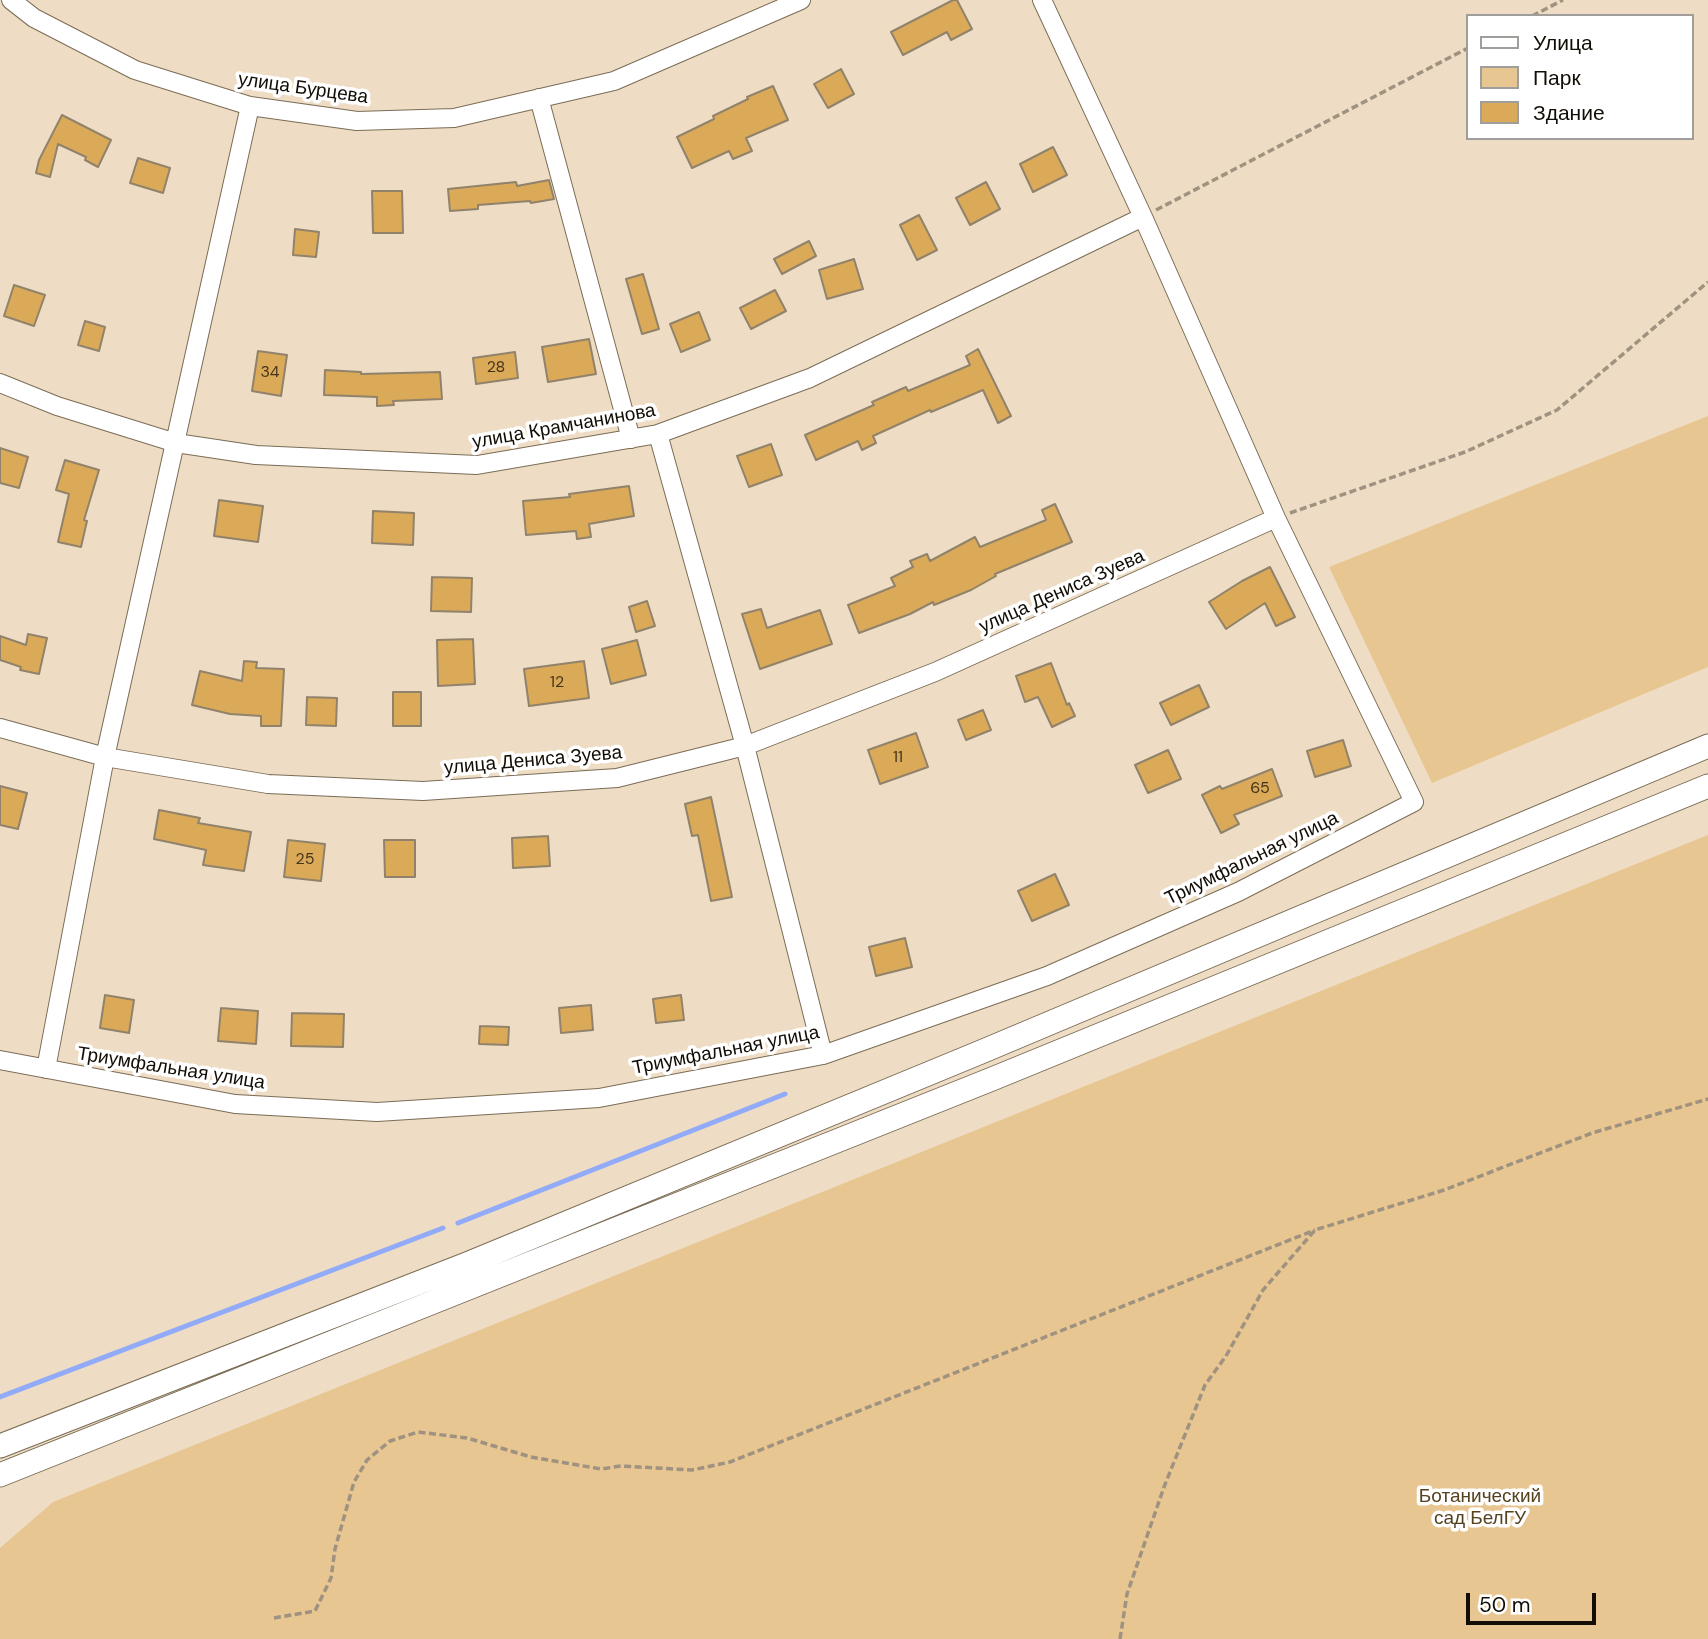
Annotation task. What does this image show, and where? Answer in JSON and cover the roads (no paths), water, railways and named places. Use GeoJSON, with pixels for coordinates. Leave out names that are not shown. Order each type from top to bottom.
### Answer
{"type":"FeatureCollection","features":[{"type":"Feature","properties":{"kind":"main road"},"geometry":{"type":"LineString","coordinates":[[0,1446],[467,1264],[981,1052],[1708,746]]}},
{"type":"Feature","properties":{"kind":"main road"},"geometry":{"type":"LineString","coordinates":[[0,1475],[992,1079],[1708,786]]}},
{"type":"Feature","properties":{"kind":"street","name":"улица Бурцева"},"geometry":{"type":"LineString","coordinates":[[11,0],[34,18],[135,70],[250,106],[357,121],[454,118],[614,81],[801,0]]}},
{"type":"Feature","properties":{"kind":"street"},"geometry":{"type":"LineString","coordinates":[[1042,0],[1143,217],[1276,517]]}},
{"type":"Feature","properties":{"kind":"street"},"geometry":{"type":"LineString","coordinates":[[539,98],[631,439]]}},
{"type":"Feature","properties":{"kind":"street"},"geometry":{"type":"LineString","coordinates":[[46,1069],[105,757],[250,106]]}},
{"type":"Feature","properties":{"kind":"street","name":"улица Крамчанинова"},"geometry":{"type":"LineString","coordinates":[[0,383],[57,406],[176,443],[256,455],[477,465],[658,434],[810,378],[1143,217]]}},
{"type":"Feature","properties":{"kind":"street"},"geometry":{"type":"LineString","coordinates":[[658,434],[745,746],[823,1055]]}},
{"type":"Feature","properties":{"kind":"street","name":"улица Дениса Зуева"},"geometry":{"type":"LineString","coordinates":[[0,728],[105,757],[268,784],[423,791],[617,778],[745,746],[935,673],[1276,517]]}},
{"type":"Feature","properties":{"kind":"street","name":"Триумфальная улица"},"geometry":{"type":"LineString","coordinates":[[0,1060],[235,1104],[377,1112],[599,1098],[823,1055],[1047,976],[1238,892],[1414,802],[1276,517]]}},
{"type":"Feature","properties":{"kind":"waterway"},"geometry":{"type":"LineString","coordinates":[[458,1223],[785,1094]]}},
{"type":"Feature","properties":{"kind":"waterway"},"geometry":{"type":"LineString","coordinates":[[0,1397],[443,1228]]}},
{"type":"Feature","properties":{"kind":"park label","name":"Ботанический сад БелГУ"},"geometry":{"type":"Point","coordinates":[1480,1508]}}]}
